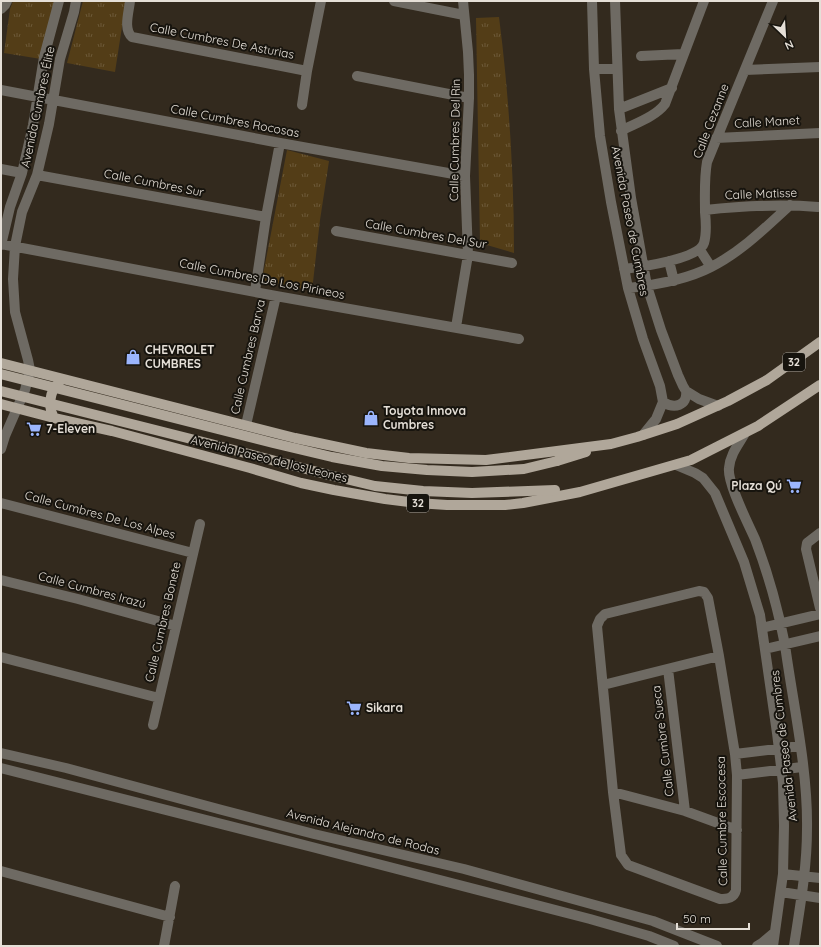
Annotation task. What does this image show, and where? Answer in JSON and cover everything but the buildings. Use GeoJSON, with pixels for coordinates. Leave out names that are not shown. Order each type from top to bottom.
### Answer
{"type":"FeatureCollection","features":[{"type":"Feature","properties":{"kind":"main road","name":"32"},"geometry":{"type":"LineString","coordinates":[[1,363],[295,438],[366,453],[409,458],[486,460],[611,444],[677,424],[718,406],[767,380],[820,342]]}},
{"type":"Feature","properties":{"kind":"main road"},"geometry":{"type":"LineString","coordinates":[[1,374],[273,443],[332,457],[382,466],[472,472],[524,469],[557,462],[611,444]]}},
{"type":"Feature","properties":{"kind":"main road"},"geometry":{"type":"LineString","coordinates":[[54,418],[49,408],[54,390],[58,384],[63,381],[71,380]]}},
{"type":"Feature","properties":{"kind":"main road","name":"Avenida Paseo de los Leones"},"geometry":{"type":"LineString","coordinates":[[1,404],[143,439],[301,483],[385,499],[447,505],[505,505],[576,493],[691,460],[744,435],[781,412],[820,384]]}},
{"type":"Feature","properties":{"kind":"main road"},"geometry":{"type":"LineString","coordinates":[[1,391],[375,486],[423,491],[472,493],[555,490],[576,493]]}},
{"type":"Feature","properties":{"kind":"street"},"geometry":{"type":"LineString","coordinates":[[1,10],[6,5],[7,1]]}},
{"type":"Feature","properties":{"kind":"street","name":"Avenida Cumbres Élite"},"geometry":{"type":"LineString","coordinates":[[1,244],[10,207],[22,173],[33,125],[44,57],[59,1]]}},
{"type":"Feature","properties":{"kind":"street","name":"Avenida Cumbres Élite"},"geometry":{"type":"LineString","coordinates":[[1,449],[25,390],[30,370],[16,312],[13,279],[15,246],[22,212],[36,174],[49,124],[60,59],[76,1]]}},
{"type":"Feature","properties":{"kind":"street","name":"Calle Cumbres De Asturias"},"geometry":{"type":"LineString","coordinates":[[130,1],[127,27],[132,37],[307,71]]}},
{"type":"Feature","properties":{"kind":"street"},"geometry":{"type":"LineString","coordinates":[[302,105],[320,1]]}},
{"type":"Feature","properties":{"kind":"street"},"geometry":{"type":"LineString","coordinates":[[394,1],[464,15]]}},
{"type":"Feature","properties":{"kind":"street","name":"Calle Cumbres Del Rin"},"geometry":{"type":"LineString","coordinates":[[456,327],[468,254],[465,176],[469,98],[468,52],[463,1]]}},
{"type":"Feature","properties":{"kind":"street","name":"Avenida Paseo de Cumbres"},"geometry":{"type":"LineString","coordinates":[[592,1],[594,68],[600,136],[611,202],[628,288],[643,339],[660,386],[663,402]]}},
{"type":"Feature","properties":{"kind":"street","name":"Avenida Paseo de Cumbres"},"geometry":{"type":"LineString","coordinates":[[615,1],[618,109],[642,266],[647,286],[672,360],[686,391]]}},
{"type":"Feature","properties":{"kind":"street"},"geometry":{"type":"LineString","coordinates":[[621,131],[661,110],[665,104],[704,1]]}},
{"type":"Feature","properties":{"kind":"street","name":"Calle Cezanne"},"geometry":{"type":"LineString","coordinates":[[700,250],[704,244],[705,237],[706,172],[709,157],[773,1]]}},
{"type":"Feature","properties":{"kind":"street"},"geometry":{"type":"LineString","coordinates":[[641,56],[683,54]]}},
{"type":"Feature","properties":{"kind":"street"},"geometry":{"type":"LineString","coordinates":[[745,70],[820,67]]}},
{"type":"Feature","properties":{"kind":"street"},"geometry":{"type":"LineString","coordinates":[[594,68],[617,69]]}},
{"type":"Feature","properties":{"kind":"street"},"geometry":{"type":"LineString","coordinates":[[357,76],[469,98]]}},
{"type":"Feature","properties":{"kind":"street"},"geometry":{"type":"LineString","coordinates":[[618,109],[672,88]]}},
{"type":"Feature","properties":{"kind":"street","name":"Calle Cumbres Rocosas"},"geometry":{"type":"LineString","coordinates":[[1,90],[280,144],[465,176]]}},
{"type":"Feature","properties":{"kind":"street","name":"Calle Manet"},"geometry":{"type":"LineString","coordinates":[[716,138],[820,133]]}},
{"type":"Feature","properties":{"kind":"street","name":"Calle Cumbres Barva"},"geometry":{"type":"LineString","coordinates":[[255,291],[266,217],[280,144]]}},
{"type":"Feature","properties":{"kind":"street"},"geometry":{"type":"LineString","coordinates":[[1,169],[22,173]]}},
{"type":"Feature","properties":{"kind":"street","name":"Calle Cumbres Sur"},"geometry":{"type":"LineString","coordinates":[[36,174],[266,217]]}},
{"type":"Feature","properties":{"kind":"street"},"geometry":{"type":"LineString","coordinates":[[628,288],[674,281],[711,267],[752,239],[790,205]]}},
{"type":"Feature","properties":{"kind":"street","name":"Calle Matisse"},"geometry":{"type":"LineString","coordinates":[[705,210],[790,205],[818,207]]}},
{"type":"Feature","properties":{"kind":"street","name":"Calle Cumbres Del Sur"},"geometry":{"type":"LineString","coordinates":[[336,231],[512,263]]}},
{"type":"Feature","properties":{"kind":"street","name":"Calle Cumbres De Los Pirineos"},"geometry":{"type":"LineString","coordinates":[[1,244],[276,296],[519,339]]}},
{"type":"Feature","properties":{"kind":"street"},"geometry":{"type":"LineString","coordinates":[[624,269],[669,261],[687,256],[700,250],[711,267]]}},
{"type":"Feature","properties":{"kind":"street"},"geometry":{"type":"LineString","coordinates":[[669,261],[674,281]]}},
{"type":"Feature","properties":{"kind":"street","name":"Calle Cumbres Barva"},"geometry":{"type":"LineString","coordinates":[[246,425],[276,296]]}},
{"type":"Feature","properties":{"kind":"street"},"geometry":{"type":"LineString","coordinates":[[643,435],[656,419],[663,402],[669,406],[678,405],[685,400],[687,396],[686,391]]}},
{"type":"Feature","properties":{"kind":"street"},"geometry":{"type":"LineString","coordinates":[[686,391],[699,399],[718,406]]}},
{"type":"Feature","properties":{"kind":"street","name":"Avenida Paseo de Cumbres"},"geometry":{"type":"LineString","coordinates":[[744,435],[731,456],[728,469],[733,487],[759,550],[781,624],[800,746],[807,828],[804,877],[794,946]]}},
{"type":"Feature","properties":{"kind":"street","name":"Avenida Paseo de Cumbres"},"geometry":{"type":"LineString","coordinates":[[676,465],[703,478],[715,493],[744,562],[754,591],[762,628],[782,770],[784,826],[783,874],[773,946]]}},
{"type":"Feature","properties":{"kind":"street","name":"Calle Cumbres De Los Alpes"},"geometry":{"type":"LineString","coordinates":[[1,503],[193,553]]}},
{"type":"Feature","properties":{"kind":"street","name":"Calle Cumbres Bonete"},"geometry":{"type":"LineString","coordinates":[[153,725],[200,524]]}},
{"type":"Feature","properties":{"kind":"street"},"geometry":{"type":"LineString","coordinates":[[820,533],[808,543],[806,549],[820,608]]}},
{"type":"Feature","properties":{"kind":"street","name":"Calle Cumbres Irazú"},"geometry":{"type":"LineString","coordinates":[[1,580],[176,626]]}},
{"type":"Feature","properties":{"kind":"street","name":"Calle Cumbre Escocesa"},"geometry":{"type":"LineString","coordinates":[[699,591],[704,592],[708,598],[719,656],[737,775],[736,890],[732,897],[720,899],[628,865],[621,855],[613,792],[597,626],[600,619],[605,614],[699,591]]}},
{"type":"Feature","properties":{"kind":"street"},"geometry":{"type":"LineString","coordinates":[[762,628],[820,614]]}},
{"type":"Feature","properties":{"kind":"street"},"geometry":{"type":"LineString","coordinates":[[765,649],[820,636]]}},
{"type":"Feature","properties":{"kind":"street"},"geometry":{"type":"LineString","coordinates":[[603,685],[719,656]]}},
{"type":"Feature","properties":{"kind":"street"},"geometry":{"type":"LineString","coordinates":[[1,658],[159,698]]}},
{"type":"Feature","properties":{"kind":"street","name":"Calle Cumbre Sueca"},"geometry":{"type":"LineString","coordinates":[[668,669],[685,811]]}},
{"type":"Feature","properties":{"kind":"street"},"geometry":{"type":"LineString","coordinates":[[735,754],[800,746]]}},
{"type":"Feature","properties":{"kind":"street","name":"Avenida Alejandro de Rodas"},"geometry":{"type":"LineString","coordinates":[[1,753],[66,768],[314,834],[464,869],[653,921],[717,946]]}},
{"type":"Feature","properties":{"kind":"street"},"geometry":{"type":"LineString","coordinates":[[737,775],[802,767]]}},
{"type":"Feature","properties":{"kind":"street"},"geometry":{"type":"LineString","coordinates":[[1,768],[590,919],[649,936],[674,946]]}},
{"type":"Feature","properties":{"kind":"street"},"geometry":{"type":"LineString","coordinates":[[613,792],[685,811],[737,830]]}},
{"type":"Feature","properties":{"kind":"street"},"geometry":{"type":"LineString","coordinates":[[1,871],[170,917]]}},
{"type":"Feature","properties":{"kind":"street"},"geometry":{"type":"LineString","coordinates":[[783,874],[820,878]]}},
{"type":"Feature","properties":{"kind":"street"},"geometry":{"type":"LineString","coordinates":[[164,946],[175,886]]}},
{"type":"Feature","properties":{"kind":"street"},"geometry":{"type":"LineString","coordinates":[[781,892],[820,898]]}},
{"type":"Feature","properties":{"kind":"street"},"geometry":{"type":"LineString","coordinates":[[757,946],[775,932]]}},
{"type":"Feature","properties":{"kind":"green space"},"geometry":{"type":"Polygon","coordinates":[[[13,1],[55,1],[41,59],[4,53],[10,9],[13,1]]]}},
{"type":"Feature","properties":{"kind":"green space"},"geometry":{"type":"Polygon","coordinates":[[[83,1],[126,1],[115,72],[67,63],[83,1]]]}},
{"type":"Feature","properties":{"kind":"green space"},"geometry":{"type":"Polygon","coordinates":[[[499,17],[506,76],[510,135],[514,253],[480,243],[476,18],[499,17]]]}},
{"type":"Feature","properties":{"kind":"green space"},"geometry":{"type":"Polygon","coordinates":[[[287,150],[329,161],[320,220],[312,291],[262,280],[287,150]]]}},
{"type":"Feature","properties":{"kind":"place","name":"CHEVROLET CUMBRES"},"geometry":{"type":"Point","coordinates":[133,357]}},
{"type":"Feature","properties":{"kind":"place","name":"Toyota Innova Cumbres"},"geometry":{"type":"Point","coordinates":[371,418]}},
{"type":"Feature","properties":{"kind":"place","name":"7-Eleven"},"geometry":{"type":"Point","coordinates":[34,429]}},
{"type":"Feature","properties":{"kind":"place","name":"Plaza Qú"},"geometry":{"type":"Point","coordinates":[794,486]}},
{"type":"Feature","properties":{"kind":"place","name":"Sikara"},"geometry":{"type":"Point","coordinates":[354,708]}}]}
